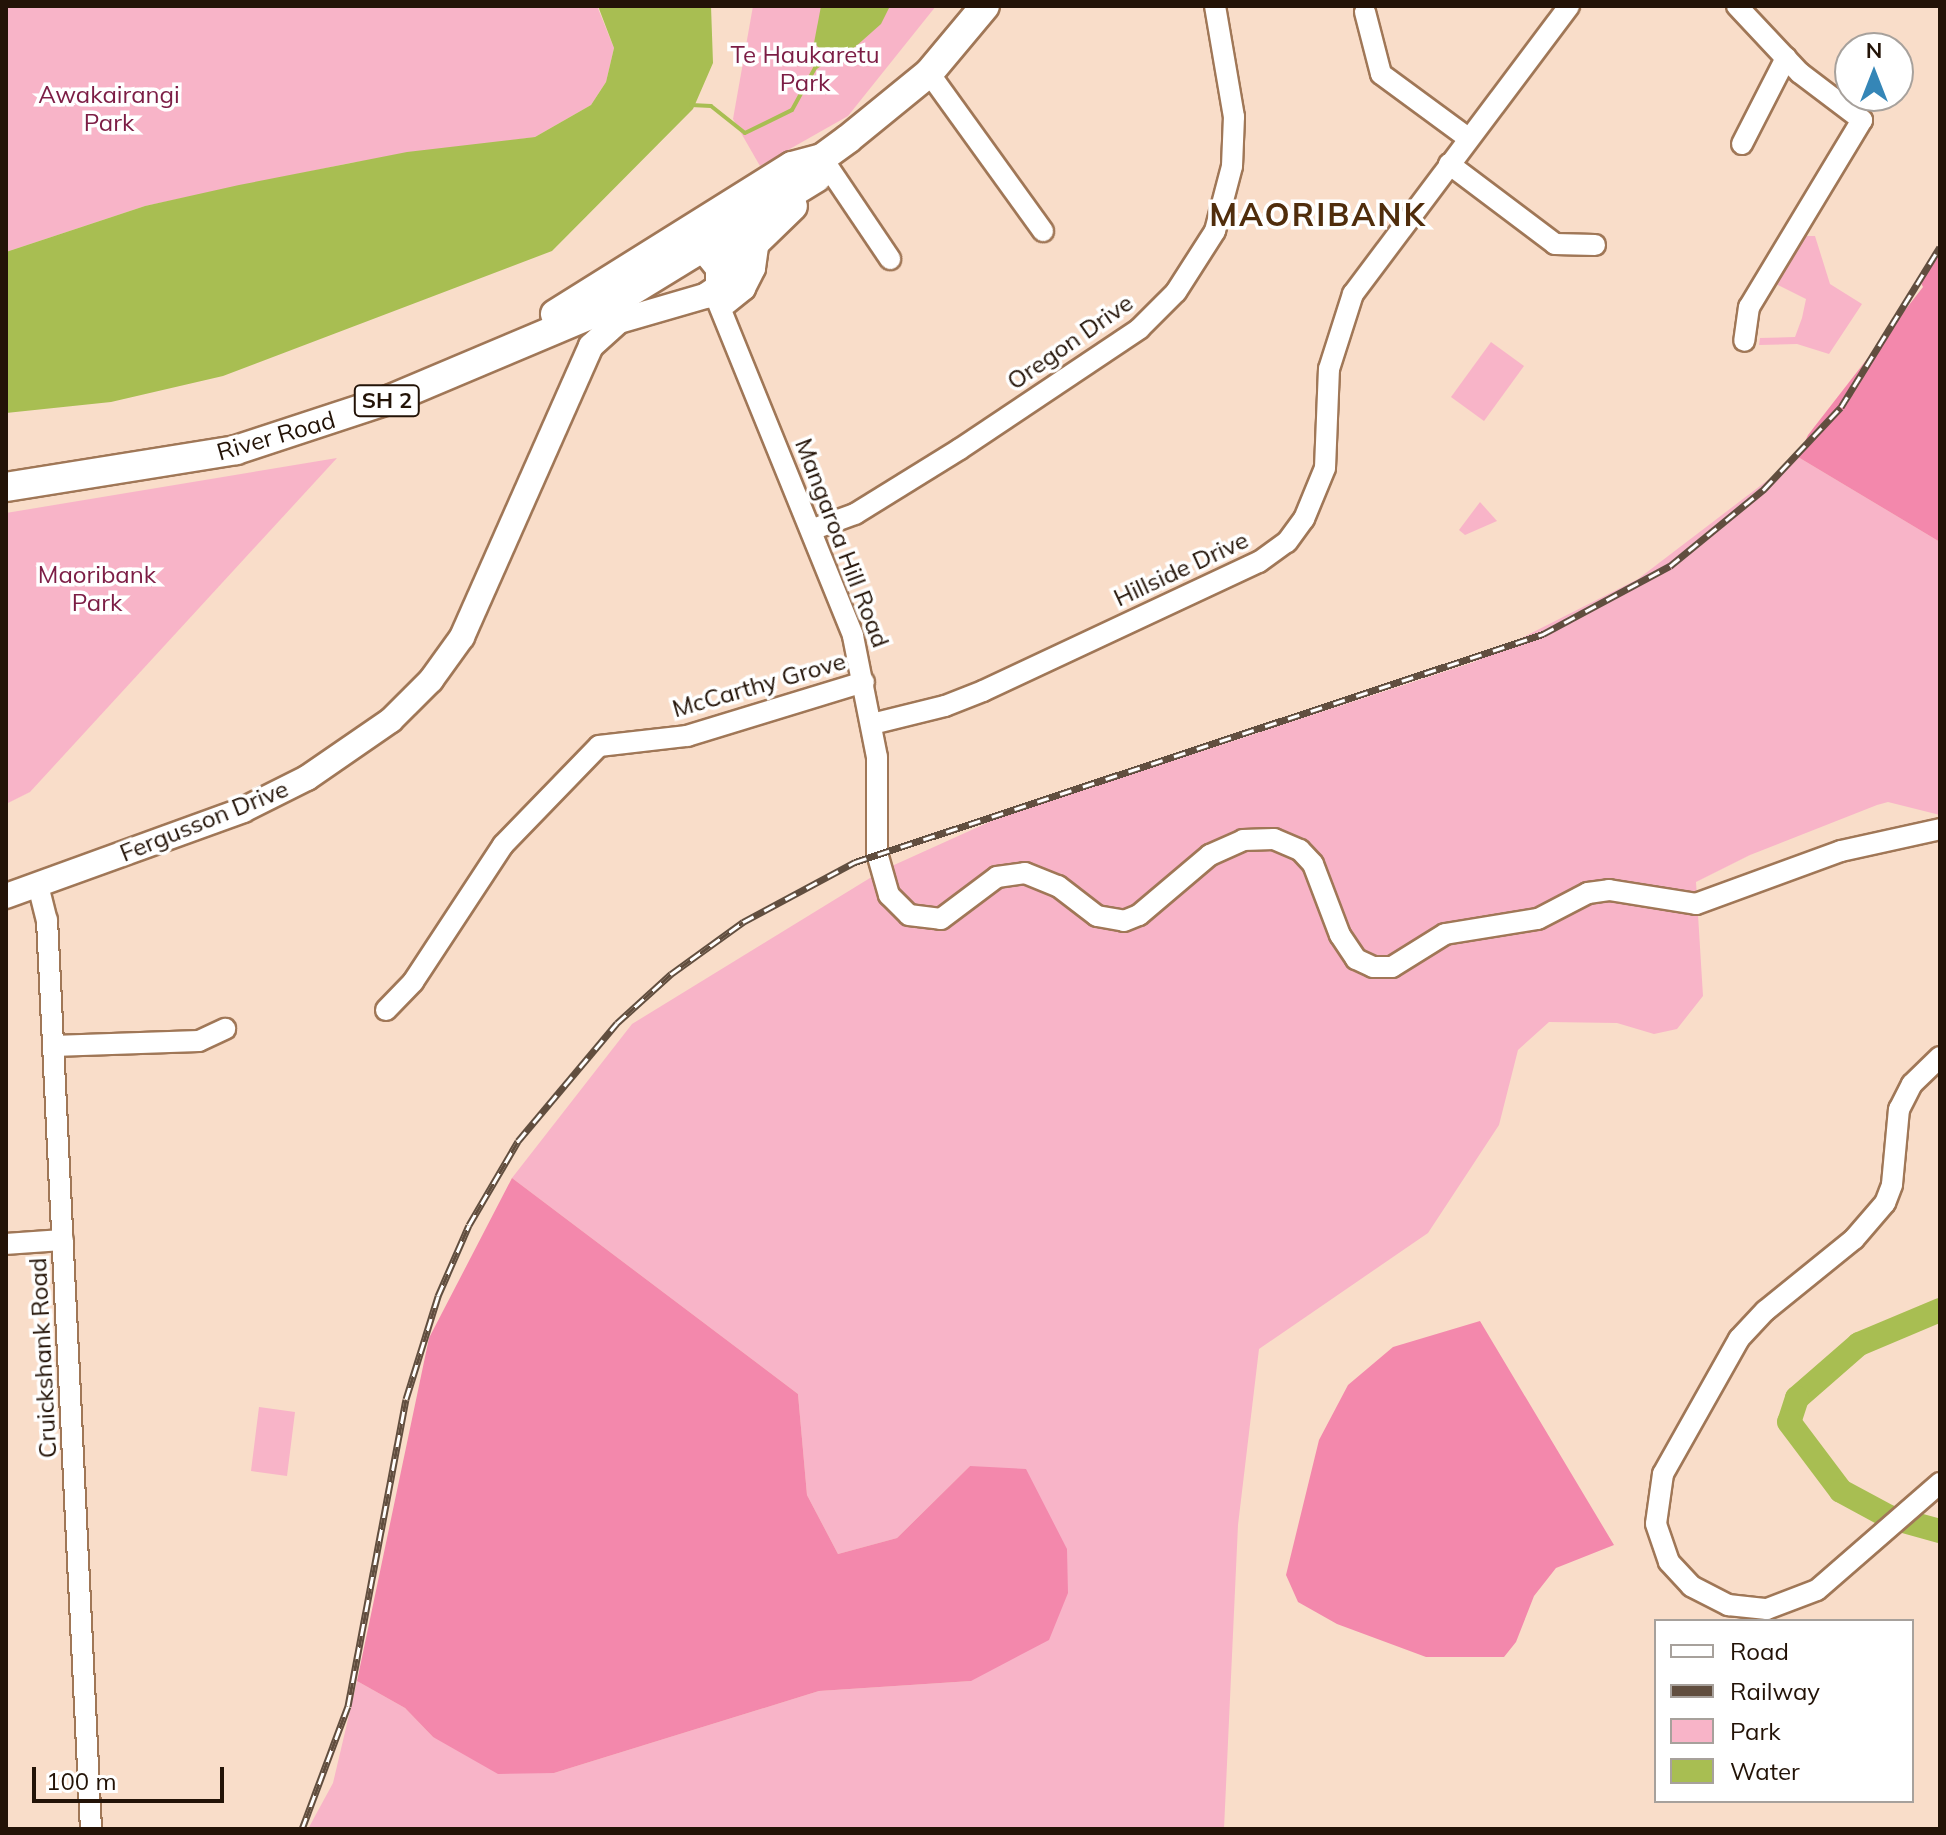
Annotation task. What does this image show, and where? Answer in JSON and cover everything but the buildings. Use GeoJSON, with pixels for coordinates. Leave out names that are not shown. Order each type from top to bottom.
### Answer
{"type":"FeatureCollection","features":[{"type":"Feature","properties":{"kind":"highway","name":"SH 2"},"geometry":{"type":"LineString","coordinates":[[739,221],[792,166],[819,168],[929,73],[985,6]]}},
{"type":"Feature","properties":{"kind":"highway"},"geometry":{"type":"LineString","coordinates":[[739,221],[819,168]]}},
{"type":"Feature","properties":{"kind":"highway","name":"River Road"},"geometry":{"type":"LineString","coordinates":[[6,487],[236,450],[391,399],[532,336],[586,317],[704,248],[739,221]]}},
{"type":"Feature","properties":{"kind":"highway","name":"River Road"},"geometry":{"type":"LineString","coordinates":[[532,336],[549,317],[739,221]]}},
{"type":"Feature","properties":{"kind":"highway"},"geometry":{"type":"LineString","coordinates":[[704,248],[720,268],[718,296]]}},
{"type":"Feature","properties":{"kind":"main road"},"geometry":{"type":"LineString","coordinates":[[718,296],[733,270],[739,221]]}},
{"type":"Feature","properties":{"kind":"main road","name":"Fergusson Drive"},"geometry":{"type":"LineString","coordinates":[[6,896],[243,810],[307,778],[391,720],[431,680],[462,637],[573,388],[584,356],[609,328],[718,296]]}},
{"type":"Feature","properties":{"kind":"street","name":"Oregon Drive"},"geometry":{"type":"LineString","coordinates":[[811,530],[855,514],[947,458],[1139,329],[1176,292],[1215,231],[1232,166],[1234,117],[1215,6]]}},
{"type":"Feature","properties":{"kind":"street","name":"Hillside Drive"},"geometry":{"type":"LineString","coordinates":[[872,724],[945,706],[983,691],[1259,562],[1287,542],[1308,511],[1325,468],[1329,369],[1347,307],[1468,138],[1569,6]]}},
{"type":"Feature","properties":{"kind":"street"},"geometry":{"type":"LineString","coordinates":[[1737,6],[1786,58],[1862,120],[1749,307],[1744,341]]}},
{"type":"Feature","properties":{"kind":"street"},"geometry":{"type":"LineString","coordinates":[[1365,12],[1381,74],[1468,138]]}},
{"type":"Feature","properties":{"kind":"street"},"geometry":{"type":"LineString","coordinates":[[1742,144],[1786,58]]}},
{"type":"Feature","properties":{"kind":"street"},"geometry":{"type":"LineString","coordinates":[[929,73],[1043,231]]}},
{"type":"Feature","properties":{"kind":"street"},"geometry":{"type":"LineString","coordinates":[[1449,164],[1555,244],[1595,245]]}},
{"type":"Feature","properties":{"kind":"street"},"geometry":{"type":"LineString","coordinates":[[819,168],[890,259]]}},
{"type":"Feature","properties":{"kind":"street","name":"Mangaroa Hill Road"},"geometry":{"type":"LineString","coordinates":[[718,296],[853,636],[872,724],[878,774],[877,853],[889,895],[909,915],[941,919],[997,877],[1025,873],[1058,886],[1097,916],[1124,921],[1139,915],[1210,855],[1264,838],[1283,841],[1307,857],[1350,952],[1381,968],[1401,964],[1445,934],[1520,925],[1588,893],[1609,890],[1696,904],[1841,851],[1940,829]]}},
{"type":"Feature","properties":{"kind":"street","name":"McCarthy Grove"},"geometry":{"type":"LineString","coordinates":[[386,1010],[413,982],[510,836],[599,746],[687,736],[864,682]]}},
{"type":"Feature","properties":{"kind":"street","name":"Cruickshank Road"},"geometry":{"type":"LineString","coordinates":[[38,885],[47,920],[91,1829]]}},
{"type":"Feature","properties":{"kind":"street"},"geometry":{"type":"LineString","coordinates":[[53,1046],[199,1041],[225,1029]]}},
{"type":"Feature","properties":{"kind":"street"},"geometry":{"type":"LineString","coordinates":[[1940,1057],[1902,1100],[1892,1185],[1881,1210],[1739,1339],[1680,1439],[1656,1501],[1658,1538],[1679,1575],[1703,1594],[1741,1608],[1767,1609],[1804,1598],[1940,1483]]}},
{"type":"Feature","properties":{"kind":"street"},"geometry":{"type":"LineString","coordinates":[[6,1244],[63,1240]]}},
{"type":"Feature","properties":{"kind":"green space","name":"Awakairangi Park"},"geometry":{"type":"Polygon","coordinates":[[[6,6],[597,6],[614,48],[606,82],[591,105],[535,137],[350,163],[145,206],[6,252],[6,6]]]}},
{"type":"Feature","properties":{"kind":"green space","name":"Te Haukaretu Park"},"geometry":{"type":"Polygon","coordinates":[[[753,6],[936,6],[848,116],[760,166],[733,119],[753,6]]]}},
{"type":"Feature","properties":{"kind":"green space"},"geometry":{"type":"Polygon","coordinates":[[[1800,236],[1815,236],[1830,284],[1862,304],[1829,354],[1797,344],[1759,345],[1760,338],[1795,337],[1806,299],[1772,282],[1800,236]]]}},
{"type":"Feature","properties":{"kind":"green space"},"geometry":{"type":"Polygon","coordinates":[[[1491,342],[1524,366],[1484,421],[1451,397],[1491,342]]]}},
{"type":"Feature","properties":{"kind":"green space"},"geometry":{"type":"Polygon","coordinates":[[[1798,457],[1940,542],[1940,815],[1888,802],[1877,805],[1750,855],[1696,882],[1703,996],[1677,1029],[1654,1034],[1617,1023],[1549,1022],[1518,1050],[1499,1125],[1428,1233],[1259,1349],[1238,1525],[1224,1829],[308,1829],[333,1783],[357,1681],[405,1708],[433,1737],[554,1773],[819,1691],[971,1681],[970,1466],[897,1538],[838,1554],[807,1495],[798,1394],[512,1178],[632,1024],[883,870],[998,818],[1474,662],[1638,579],[1798,457]]]}},
{"type":"Feature","properties":{"kind":"green space","name":"Maoribank Park"},"geometry":{"type":"Polygon","coordinates":[[[337,458],[30,792],[6,804],[6,513],[337,458]]]}},
{"type":"Feature","properties":{"kind":"green space"},"geometry":{"type":"Polygon","coordinates":[[[1480,502],[1497,521],[1465,535],[1459,530],[1480,502]]]}},
{"type":"Feature","properties":{"kind":"green space"},"geometry":{"type":"Polygon","coordinates":[[[259,1407],[295,1412],[287,1476],[251,1471],[259,1407]]]}},
{"type":"Feature","properties":{"kind":"shaded area"},"geometry":{"type":"Polygon","coordinates":[[[1940,249],[1940,542],[1798,457],[1808,435],[1923,287],[1919,279],[1940,249]]]}},
{"type":"Feature","properties":{"kind":"shaded area"},"geometry":{"type":"Polygon","coordinates":[[[512,1178],[798,1394],[807,1495],[838,1554],[897,1538],[970,1466],[1026,1469],[1067,1549],[1068,1593],[1049,1640],[971,1681],[819,1691],[554,1773],[498,1774],[433,1737],[405,1708],[357,1681],[429,1338],[512,1178]]]}},
{"type":"Feature","properties":{"kind":"shaded area"},"geometry":{"type":"Polygon","coordinates":[[[1480,1321],[1614,1545],[1556,1568],[1534,1596],[1516,1642],[1504,1657],[1426,1657],[1337,1624],[1298,1602],[1286,1575],[1319,1440],[1348,1385],[1393,1347],[1480,1321]]]}},
{"type":"Feature","properties":{"kind":"water"},"geometry":{"type":"Polygon","coordinates":[[[598,6],[711,6],[713,63],[693,109],[552,251],[223,376],[111,402],[6,413],[6,252],[145,206],[239,185],[407,152],[535,137],[591,105],[606,82],[614,48],[598,6]]]}},
{"type":"Feature","properties":{"kind":"water"},"geometry":{"type":"Polygon","coordinates":[[[821,6],[890,6],[881,24],[854,48],[829,58],[814,43],[821,6]]]}},
{"type":"Feature","properties":{"kind":"waterway"},"geometry":{"type":"LineString","coordinates":[[691,105],[711,106],[745,133],[792,110],[815,68],[829,58]]}},
{"type":"Feature","properties":{"kind":"waterway"},"geometry":{"type":"LineString","coordinates":[[1940,1310],[1859,1344],[1797,1398],[1789,1422],[1841,1491],[1889,1517],[1940,1531]]}},
{"type":"Feature","properties":{"kind":"railway"},"geometry":{"type":"LineString","coordinates":[[302,1829],[348,1706],[406,1399],[438,1296],[469,1225],[518,1141],[617,1023],[671,974],[743,922],[855,862],[1543,634],[1670,566],[1764,489],[1841,407],[1940,247]]}},
{"type":"Feature","properties":{"kind":"district","name":"MAORIBANK"},"geometry":{"type":"Point","coordinates":[1318,214]}}]}
